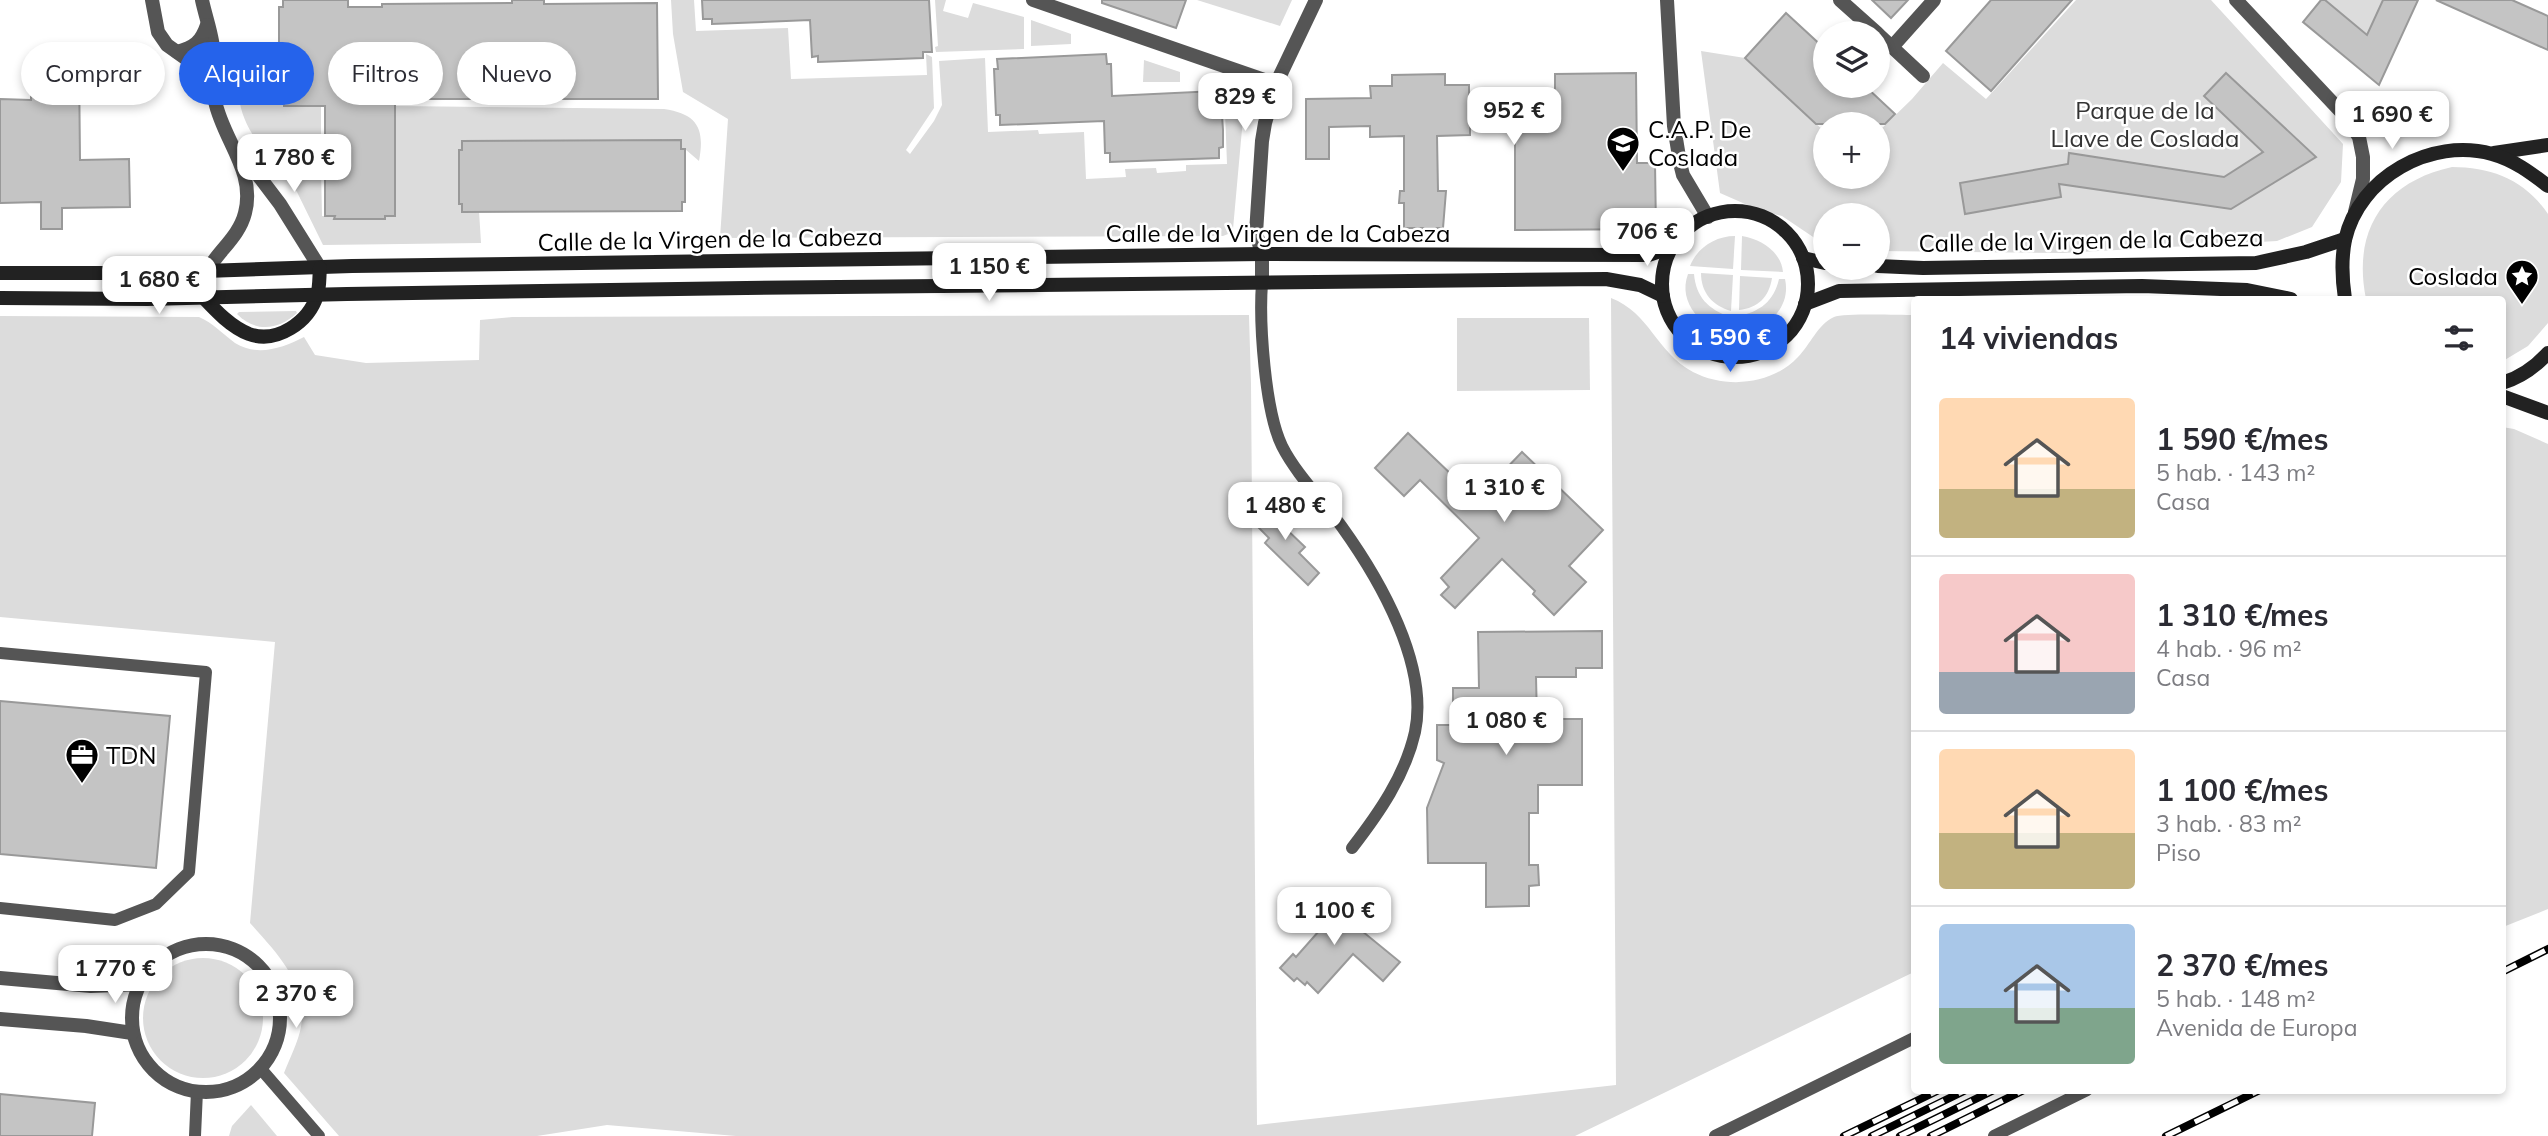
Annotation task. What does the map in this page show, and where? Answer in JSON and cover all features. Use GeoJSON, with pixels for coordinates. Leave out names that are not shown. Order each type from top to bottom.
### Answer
{"type":"FeatureCollection","features":[{"type":"Feature","properties":{"kind":"main road"},"geometry":{"type":"LineString","coordinates":[[2345,296],[2341,270],[2345,239],[2354,216],[2372,189],[2397,168],[2427,155],[2459,150],[2492,153],[2548,145]]}},
{"type":"Feature","properties":{"kind":"main road"},"geometry":{"type":"LineString","coordinates":[[2492,153],[2522,166],[2548,186]]}},
{"type":"Feature","properties":{"kind":"main road"},"geometry":{"type":"LineString","coordinates":[[1737,211],[1760,216],[1778,225],[1793,240],[1803,258],[1807,273],[1805,304],[1799,320],[1774,346],[1741,357],[1714,353],[1690,341],[1668,313],[1662,279],[1665,262],[1672,247],[1693,223],[1708,217],[1737,211]]}},
{"type":"Feature","properties":{"kind":"main road","name":"Calle de la Virgen de la Cabeza"},"geometry":{"type":"LineString","coordinates":[[1890,266],[2256,264],[2345,239]]}},
{"type":"Feature","properties":{"kind":"main road","name":"Calle de la Virgen de la Cabeza"},"geometry":{"type":"LineString","coordinates":[[0,273],[1262,254],[1649,255],[1672,247]]}},
{"type":"Feature","properties":{"kind":"main road"},"geometry":{"type":"LineString","coordinates":[[1803,258],[1813,260]]}},
{"type":"Feature","properties":{"kind":"main road"},"geometry":{"type":"LineString","coordinates":[[203,297],[238,328],[262,337],[278,335],[302,319],[318,295],[320,268]]}},
{"type":"Feature","properties":{"kind":"main road","name":"Calle de la Virgen de la Cabeza"},"geometry":{"type":"LineString","coordinates":[[0,298],[147,299],[1606,279],[1640,285],[1664,296]]}},
{"type":"Feature","properties":{"kind":"main road","name":"Calle de la Virgen de la Cabeza"},"geometry":{"type":"LineString","coordinates":[[1805,304],[1839,291],[2142,286],[2246,290],[2276,296]]}},
{"type":"Feature","properties":{"kind":"main road"},"geometry":{"type":"LineString","coordinates":[[2506,382],[2540,362],[2548,353]]}},
{"type":"Feature","properties":{"kind":"main road"},"geometry":{"type":"LineString","coordinates":[[2506,397],[2548,413]]}},
{"type":"Feature","properties":{"kind":"street"},"geometry":{"type":"LineString","coordinates":[[152,0],[158,32],[167,45],[177,52],[192,48],[201,40],[207,25]]}},
{"type":"Feature","properties":{"kind":"street"},"geometry":{"type":"LineString","coordinates":[[202,0],[211,42]]}},
{"type":"Feature","properties":{"kind":"street"},"geometry":{"type":"LineString","coordinates":[[1034,0],[1276,84]]}},
{"type":"Feature","properties":{"kind":"street"},"geometry":{"type":"LineString","coordinates":[[1262,284],[1262,254],[1256,233],[1262,141],[1276,84],[1316,0]]}},
{"type":"Feature","properties":{"kind":"street"},"geometry":{"type":"LineString","coordinates":[[1667,0],[1674,126],[1680,163],[1683,175],[1708,217]]}},
{"type":"Feature","properties":{"kind":"street"},"geometry":{"type":"LineString","coordinates":[[1840,0],[1863,21]]}},
{"type":"Feature","properties":{"kind":"street"},"geometry":{"type":"LineString","coordinates":[[1923,76],[1892,47],[1934,0]]}},
{"type":"Feature","properties":{"kind":"street"},"geometry":{"type":"LineString","coordinates":[[2236,0],[2346,117],[2359,137],[2363,179],[2354,216]]}},
{"type":"Feature","properties":{"kind":"street"},"geometry":{"type":"LineString","coordinates":[[206,271],[235,234],[245,213],[248,194],[246,175],[216,105]]}},
{"type":"Feature","properties":{"kind":"street"},"geometry":{"type":"LineString","coordinates":[[234,146],[266,184],[320,268]]}},
{"type":"Feature","properties":{"kind":"street"},"geometry":{"type":"LineString","coordinates":[[210,944],[237,950],[260,967],[276,990],[281,1018],[276,1045],[261,1069],[242,1083],[220,1091],[197,1091],[176,1085],[157,1073],[143,1056],[132,1033],[132,1009],[140,984],[158,961],[182,947],[210,944]]}},
{"type":"Feature","properties":{"kind":"street"},"geometry":{"type":"LineString","coordinates":[[0,978],[90,986],[140,984]]}},
{"type":"Feature","properties":{"kind":"street"},"geometry":{"type":"LineString","coordinates":[[0,1019],[86,1026],[132,1033]]}},
{"type":"Feature","properties":{"kind":"lane"},"geometry":{"type":"LineString","coordinates":[[1262,284],[1260,303],[1270,411],[1282,446],[1354,545],[1393,613],[1408,657],[1417,699],[1415,731],[1404,765],[1382,809],[1352,848]]}},
{"type":"Feature","properties":{"kind":"lane"},"geometry":{"type":"LineString","coordinates":[[0,653],[206,672],[189,872],[156,904],[115,920],[0,908]]}},
{"type":"Feature","properties":{"kind":"lane"},"geometry":{"type":"LineString","coordinates":[[1715,1136],[1911,1039]]}},
{"type":"Feature","properties":{"kind":"lane"},"geometry":{"type":"LineString","coordinates":[[261,1069],[319,1136]]}},
{"type":"Feature","properties":{"kind":"lane"},"geometry":{"type":"LineString","coordinates":[[195,1136],[197,1091]]}},
{"type":"Feature","properties":{"kind":"lane"},"geometry":{"type":"LineString","coordinates":[[1994,1136],[2079,1094]]}},
{"type":"Feature","properties":{"kind":"green space"},"geometry":{"type":"Polygon","coordinates":[[[671,0],[694,0],[696,31],[788,28],[791,79],[927,75],[926,54],[932,57],[934,108],[906,150],[910,154],[942,105],[939,61],[985,58],[988,132],[1084,132],[1086,179],[1126,177],[1125,169],[1156,168],[1157,173],[1186,171],[1186,165],[1227,164],[1224,85],[1242,91],[1245,96],[1233,229],[1223,236],[720,238],[728,119],[683,92],[673,34],[671,0]]]}},
{"type":"Feature","properties":{"kind":"green space"},"geometry":{"type":"Polygon","coordinates":[[[935,0],[946,0],[943,11],[968,18],[973,3],[1024,17],[1024,49],[936,52],[935,47],[938,46],[935,0]]]}},
{"type":"Feature","properties":{"kind":"green space"},"geometry":{"type":"Polygon","coordinates":[[[1197,0],[1292,0],[1280,26],[1197,0]]]}},
{"type":"Feature","properties":{"kind":"green space","name":"Parque de la Llave de Coslada"},"geometry":{"type":"Polygon","coordinates":[[[2076,0],[2211,0],[2343,144],[2341,182],[2312,227],[2277,241],[2063,253],[1890,251],[1890,203],[1813,203],[1813,237],[1782,216],[1761,211],[1720,193],[1701,51],[1745,58],[1813,121],[1813,189],[1890,189],[1890,120],[1943,63],[1986,99],[2076,0]]]}},
{"type":"Feature","properties":{"kind":"green space"},"geometry":{"type":"Polygon","coordinates":[[[2325,0],[2383,0],[2362,46],[2351,22],[2325,0]]]}},
{"type":"Feature","properties":{"kind":"green space"},"geometry":{"type":"Polygon","coordinates":[[[1031,20],[1071,34],[1071,44],[1031,46],[1031,20]]]}},
{"type":"Feature","properties":{"kind":"green space"},"geometry":{"type":"Polygon","coordinates":[[[1144,60],[1180,72],[1180,82],[1143,82],[1144,60]]]}},
{"type":"Feature","properties":{"kind":"green space"},"geometry":{"type":"Polygon","coordinates":[[[240,106],[321,106],[321,159],[285,160],[275,165],[257,141],[240,106]]]}},
{"type":"Feature","properties":{"kind":"green space"},"geometry":{"type":"Polygon","coordinates":[[[395,106],[664,109],[676,111],[692,119],[700,132],[701,150],[699,161],[685,149],[681,149],[681,140],[462,141],[462,150],[459,151],[459,203],[462,204],[462,212],[479,211],[481,243],[323,245],[297,192],[282,172],[288,168],[321,168],[322,216],[335,216],[335,219],[385,219],[395,106]]]}},
{"type":"Feature","properties":{"kind":"green space"},"geometry":{"type":"Polygon","coordinates":[[[2452,167],[2494,173],[2529,192],[2548,214],[2548,323],[2528,346],[2506,359],[2506,296],[2366,296],[2364,251],[2369,231],[2378,213],[2391,197],[2428,174],[2452,167]]]}},
{"type":"Feature","properties":{"kind":"green space"},"geometry":{"type":"Polygon","coordinates":[[[1735,236],[1733,269],[1690,266],[1697,254],[1708,244],[1735,236]]]}},
{"type":"Feature","properties":{"kind":"green space"},"geometry":{"type":"Polygon","coordinates":[[[1742,236],[1756,240],[1774,252],[1783,272],[1741,270],[1742,236]]]}},
{"type":"Feature","properties":{"kind":"green space"},"geometry":{"type":"Polygon","coordinates":[[[1701,273],[1733,275],[1731,311],[1709,298],[1703,287],[1701,273]]]}},
{"type":"Feature","properties":{"kind":"green space"},"geometry":{"type":"Polygon","coordinates":[[[1688,274],[1694,274],[1697,289],[1704,301],[1730,317],[1730,335],[1710,327],[1695,313],[1686,295],[1688,274]]]}},
{"type":"Feature","properties":{"kind":"green space"},"geometry":{"type":"Polygon","coordinates":[[[1740,276],[1772,278],[1762,300],[1752,307],[1739,310],[1740,276]]]}},
{"type":"Feature","properties":{"kind":"green space"},"geometry":{"type":"Polygon","coordinates":[[[1779,279],[1785,279],[1786,290],[1780,310],[1765,324],[1736,335],[1738,316],[1753,312],[1765,304],[1774,294],[1779,279]]]}},
{"type":"Feature","properties":{"kind":"green space"},"geometry":{"type":"Polygon","coordinates":[[[1611,298],[1635,313],[1680,364],[1706,377],[1734,382],[1762,379],[1775,374],[1798,357],[1823,325],[1834,317],[1911,315],[1911,973],[1575,1136],[736,1136],[607,1125],[537,1136],[339,1136],[284,1073],[301,1027],[300,997],[288,970],[250,923],[275,642],[0,617],[0,316],[199,317],[235,343],[252,350],[287,345],[304,337],[315,355],[366,363],[479,360],[480,320],[512,317],[1249,315],[1257,1125],[1616,1085],[1611,298]]]}},
{"type":"Feature","properties":{"kind":"green space"},"geometry":{"type":"Polygon","coordinates":[[[296,311],[290,319],[267,327],[252,324],[237,314],[239,312],[296,311]]]}},
{"type":"Feature","properties":{"kind":"green space"},"geometry":{"type":"Polygon","coordinates":[[[1457,318],[1589,318],[1590,390],[1457,391],[1457,318]]]}},
{"type":"Feature","properties":{"kind":"green space"},"geometry":{"type":"Polygon","coordinates":[[[2506,428],[2548,444],[2548,909],[2506,926],[2506,428]]]}},
{"type":"Feature","properties":{"kind":"green space"},"geometry":{"type":"Polygon","coordinates":[[[203,958],[226,963],[245,976],[258,995],[263,1018],[258,1041],[245,1060],[226,1073],[203,1078],[180,1073],[161,1060],[148,1041],[143,1018],[148,995],[161,976],[180,963],[203,958]]]}},
{"type":"Feature","properties":{"kind":"green space"},"geometry":{"type":"Polygon","coordinates":[[[251,1105],[277,1136],[229,1136],[232,1126],[251,1105]]]}},
{"type":"Feature","properties":{"kind":"building"},"geometry":{"type":"Polygon","coordinates":[[[283,0],[348,0],[348,7],[382,7],[382,4],[512,3],[512,0],[544,0],[544,4],[657,3],[658,99],[576,99],[576,42],[457,42],[457,99],[443,99],[443,42],[328,42],[328,105],[395,105],[395,216],[385,216],[385,219],[334,219],[335,216],[325,216],[325,106],[284,106],[314,105],[314,42],[279,42],[279,7],[283,7],[283,0]]]}},
{"type":"Feature","properties":{"kind":"building"},"geometry":{"type":"Polygon","coordinates":[[[702,0],[929,0],[932,52],[923,52],[923,58],[818,62],[818,56],[812,57],[810,20],[712,24],[712,19],[703,19],[702,0]]]}},
{"type":"Feature","properties":{"kind":"building"},"geometry":{"type":"Polygon","coordinates":[[[1102,0],[1186,0],[1176,28],[1102,3],[1102,0]]]}},
{"type":"Feature","properties":{"kind":"building"},"geometry":{"type":"Polygon","coordinates":[[[1872,0],[1908,0],[1891,18],[1872,0]]]}},
{"type":"Feature","properties":{"kind":"building"},"geometry":{"type":"Polygon","coordinates":[[[1991,0],[2072,0],[1991,91],[1946,51],[1991,0]]]}},
{"type":"Feature","properties":{"kind":"building"},"geometry":{"type":"Polygon","coordinates":[[[2321,0],[2325,0],[2367,35],[2383,0],[2418,0],[2379,85],[2303,22],[2321,0]]]}},
{"type":"Feature","properties":{"kind":"building"},"geometry":{"type":"Polygon","coordinates":[[[2436,0],[2512,0],[2548,16],[2548,50],[2436,0]]]}},
{"type":"Feature","properties":{"kind":"building"},"geometry":{"type":"Polygon","coordinates":[[[1786,13],[1813,38],[1813,98],[1878,98],[1895,114],[1890,119],[1890,112],[1813,112],[1813,121],[1745,58],[1786,13]]]}},
{"type":"Feature","properties":{"kind":"building"},"geometry":{"type":"Polygon","coordinates":[[[1106,54],[1107,64],[1111,64],[1112,96],[1216,91],[1217,102],[1221,101],[1223,130],[1223,147],[1219,148],[1219,158],[1110,162],[1110,153],[1105,153],[1104,121],[1000,125],[1000,115],[996,115],[994,69],[998,69],[997,59],[1106,54]]]}},
{"type":"Feature","properties":{"kind":"building"},"geometry":{"type":"Polygon","coordinates":[[[1636,73],[1637,163],[1655,163],[1656,229],[1515,230],[1515,125],[1470,125],[1470,135],[1437,136],[1438,191],[1446,191],[1443,228],[1404,228],[1404,203],[1399,203],[1400,191],[1404,191],[1404,136],[1370,137],[1370,126],[1329,127],[1329,159],[1306,159],[1306,99],[1371,98],[1370,86],[1392,86],[1392,75],[1445,74],[1445,85],[1469,85],[1469,97],[1555,96],[1555,74],[1636,73]]]}},
{"type":"Feature","properties":{"kind":"building"},"geometry":{"type":"Polygon","coordinates":[[[2226,73],[2316,157],[2231,209],[2059,184],[2061,197],[1965,214],[1960,183],[2068,164],[2069,153],[2224,177],[2263,152],[2204,96],[2226,73]]]}},
{"type":"Feature","properties":{"kind":"building"},"geometry":{"type":"Polygon","coordinates":[[[0,99],[21,100],[21,105],[79,105],[80,160],[129,159],[130,207],[62,208],[62,229],[41,229],[41,202],[0,203],[0,99]]]}},
{"type":"Feature","properties":{"kind":"building"},"geometry":{"type":"Polygon","coordinates":[[[681,140],[681,149],[685,149],[685,202],[682,202],[682,211],[462,212],[462,204],[459,204],[459,150],[462,150],[462,141],[681,140]]]}},
{"type":"Feature","properties":{"kind":"building"},"geometry":{"type":"Polygon","coordinates":[[[1408,433],[1477,499],[1522,452],[1603,530],[1569,566],[1586,582],[1554,615],[1533,594],[1535,591],[1502,559],[1455,608],[1441,595],[1449,587],[1441,578],[1479,538],[1420,480],[1404,496],[1375,468],[1408,433]]]}},
{"type":"Feature","properties":{"kind":"building"},"geometry":{"type":"Polygon","coordinates":[[[1270,499],[1290,519],[1283,526],[1305,547],[1299,553],[1319,573],[1308,585],[1265,543],[1269,538],[1258,527],[1266,518],[1258,510],[1270,499]]]}},
{"type":"Feature","properties":{"kind":"building"},"geometry":{"type":"Polygon","coordinates":[[[1602,631],[1602,668],[1576,668],[1576,677],[1536,677],[1537,719],[1582,719],[1582,785],[1538,785],[1538,813],[1529,813],[1529,865],[1538,865],[1539,885],[1529,886],[1529,906],[1486,907],[1486,863],[1428,863],[1427,808],[1444,763],[1437,760],[1437,725],[1453,725],[1453,688],[1479,688],[1478,632],[1602,631]]]}},
{"type":"Feature","properties":{"kind":"building","name":"TDN"},"geometry":{"type":"Polygon","coordinates":[[[0,701],[170,716],[156,868],[0,854],[0,701]]]}},
{"type":"Feature","properties":{"kind":"building"},"geometry":{"type":"Polygon","coordinates":[[[1313,891],[1400,962],[1383,981],[1353,954],[1318,993],[1307,982],[1305,985],[1297,978],[1294,981],[1280,968],[1293,954],[1296,957],[1319,931],[1295,910],[1313,891]]]}},
{"type":"Feature","properties":{"kind":"building"},"geometry":{"type":"Polygon","coordinates":[[[0,1094],[95,1103],[92,1136],[0,1136],[0,1094]]]}},
{"type":"Feature","properties":{"kind":"railway"},"geometry":{"type":"LineString","coordinates":[[2506,970],[2548,949]]}},
{"type":"Feature","properties":{"kind":"railway"},"geometry":{"type":"LineString","coordinates":[[1844,1136],[1931,1094]]}},
{"type":"Feature","properties":{"kind":"railway"},"geometry":{"type":"LineString","coordinates":[[1872,1136],[1958,1094]]}},
{"type":"Feature","properties":{"kind":"railway"},"geometry":{"type":"LineString","coordinates":[[1900,1136],[1986,1094]]}},
{"type":"Feature","properties":{"kind":"railway"},"geometry":{"type":"LineString","coordinates":[[1931,1136],[2016,1094]]}},
{"type":"Feature","properties":{"kind":"railway"},"geometry":{"type":"LineString","coordinates":[[2166,1136],[2252,1094]]}},
{"type":"Feature","properties":{"kind":"place","name":"C.A.P. De Coslada"},"geometry":{"type":"Point","coordinates":[1623,173]}},
{"type":"Feature","properties":{"kind":"place","name":"Coslada"},"geometry":{"type":"Point","coordinates":[2522,306]}},
{"type":"Feature","properties":{"kind":"place","name":"TDN"},"geometry":{"type":"Point","coordinates":[82,785]}}]}
